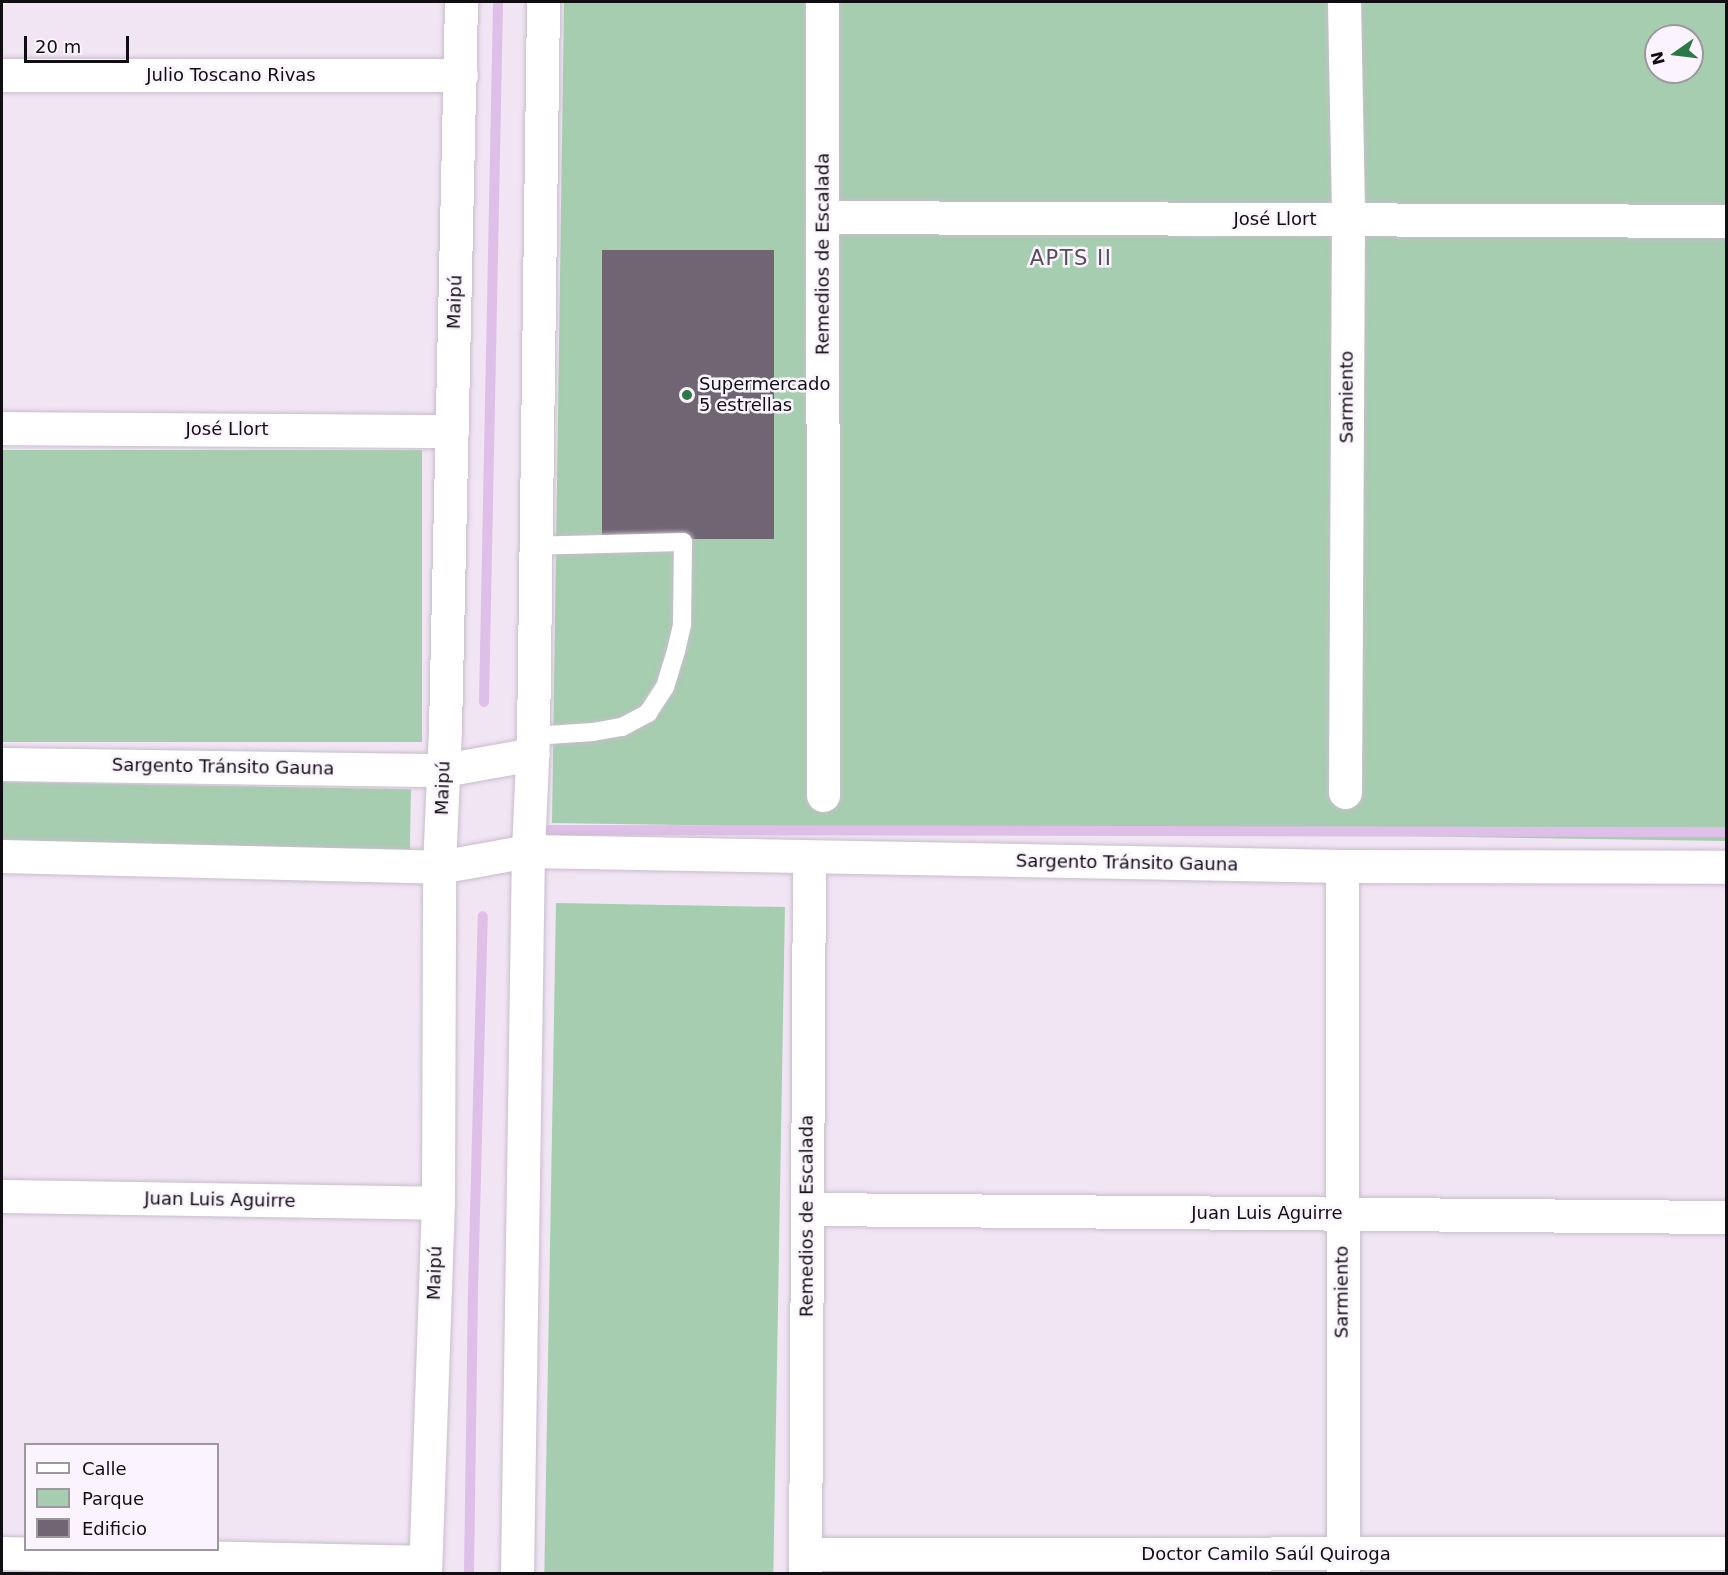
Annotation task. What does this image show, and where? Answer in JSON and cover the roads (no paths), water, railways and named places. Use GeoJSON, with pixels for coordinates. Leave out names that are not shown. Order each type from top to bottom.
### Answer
{"type":"FeatureCollection","features":[{"type":"Feature","properties":{"kind":"street","name":"Maipú"},"geometry":{"type":"LineString","coordinates":[[425,1568],[438,1203],[439,867],[444,770],[461,2]]}},
{"type":"Feature","properties":{"kind":"street"},"geometry":{"type":"LineString","coordinates":[[517,1574],[528,851],[533,745],[543,2]]}},
{"type":"Feature","properties":{"kind":"street","name":"Remedios de Escalada"},"geometry":{"type":"LineString","coordinates":[[822,2],[823,795]]}},
{"type":"Feature","properties":{"kind":"street","name":"Sarmiento"},"geometry":{"type":"LineString","coordinates":[[1344,2],[1348,219],[1345,792]]}},
{"type":"Feature","properties":{"kind":"street","name":"Julio Toscano Rivas"},"geometry":{"type":"LineString","coordinates":[[2,75],[461,75]]}},
{"type":"Feature","properties":{"kind":"street","name":"José Llort"},"geometry":{"type":"LineString","coordinates":[[823,217],[1726,221]]}},
{"type":"Feature","properties":{"kind":"street","name":"José Llort"},"geometry":{"type":"LineString","coordinates":[[2,428],[452,431]]}},
{"type":"Feature","properties":{"kind":"street","name":"Sargento Tránsito Gauna"},"geometry":{"type":"LineString","coordinates":[[2,764],[444,770],[533,745]]}},
{"type":"Feature","properties":{"kind":"street","name":"Sargento Tránsito Gauna"},"geometry":{"type":"LineString","coordinates":[[439,867],[528,851],[809,858],[1341,866],[1726,867]]}},
{"type":"Feature","properties":{"kind":"street"},"geometry":{"type":"LineString","coordinates":[[2,856],[439,867]]}},
{"type":"Feature","properties":{"kind":"street","name":"Remedios de Escalada"},"geometry":{"type":"LineString","coordinates":[[805,1564],[809,858]]}},
{"type":"Feature","properties":{"kind":"street","name":"Sarmiento"},"geometry":{"type":"LineString","coordinates":[[1341,866],[1342,1564]]}},
{"type":"Feature","properties":{"kind":"street","name":"Juan Luis Aguirre"},"geometry":{"type":"LineString","coordinates":[[2,1196],[438,1203]]}},
{"type":"Feature","properties":{"kind":"street","name":"Juan Luis Aguirre"},"geometry":{"type":"LineString","coordinates":[[808,1209],[1726,1217]]}},
{"type":"Feature","properties":{"kind":"street"},"geometry":{"type":"LineString","coordinates":[[2,1553],[425,1568]]}},
{"type":"Feature","properties":{"kind":"street","name":"Doctor Camilo Saúl Quiroga"},"geometry":{"type":"LineString","coordinates":[[805,1564],[1342,1564],[1726,1553]]}},
{"type":"Feature","properties":{"kind":"lane"},"geometry":{"type":"LineString","coordinates":[[533,745],[622,727],[648,713],[665,687],[682,624],[683,542],[535,546]]}},
{"type":"Feature","properties":{"kind":"waterway"},"geometry":{"type":"LineString","coordinates":[[484,702],[498,2]]}},
{"type":"Feature","properties":{"kind":"waterway"},"geometry":{"type":"LineString","coordinates":[[550,830],[1726,832]]}},
{"type":"Feature","properties":{"kind":"waterway"},"geometry":{"type":"LineString","coordinates":[[469,1574],[473,1289],[483,916]]}},
{"type":"Feature","properties":{"kind":"place","name":"Supermercado 5 estrellas"},"geometry":{"type":"Point","coordinates":[687,395]}},
{"type":"Feature","properties":{"kind":"district","name":"APTS II"},"geometry":{"type":"Point","coordinates":[1071,258]}}]}
